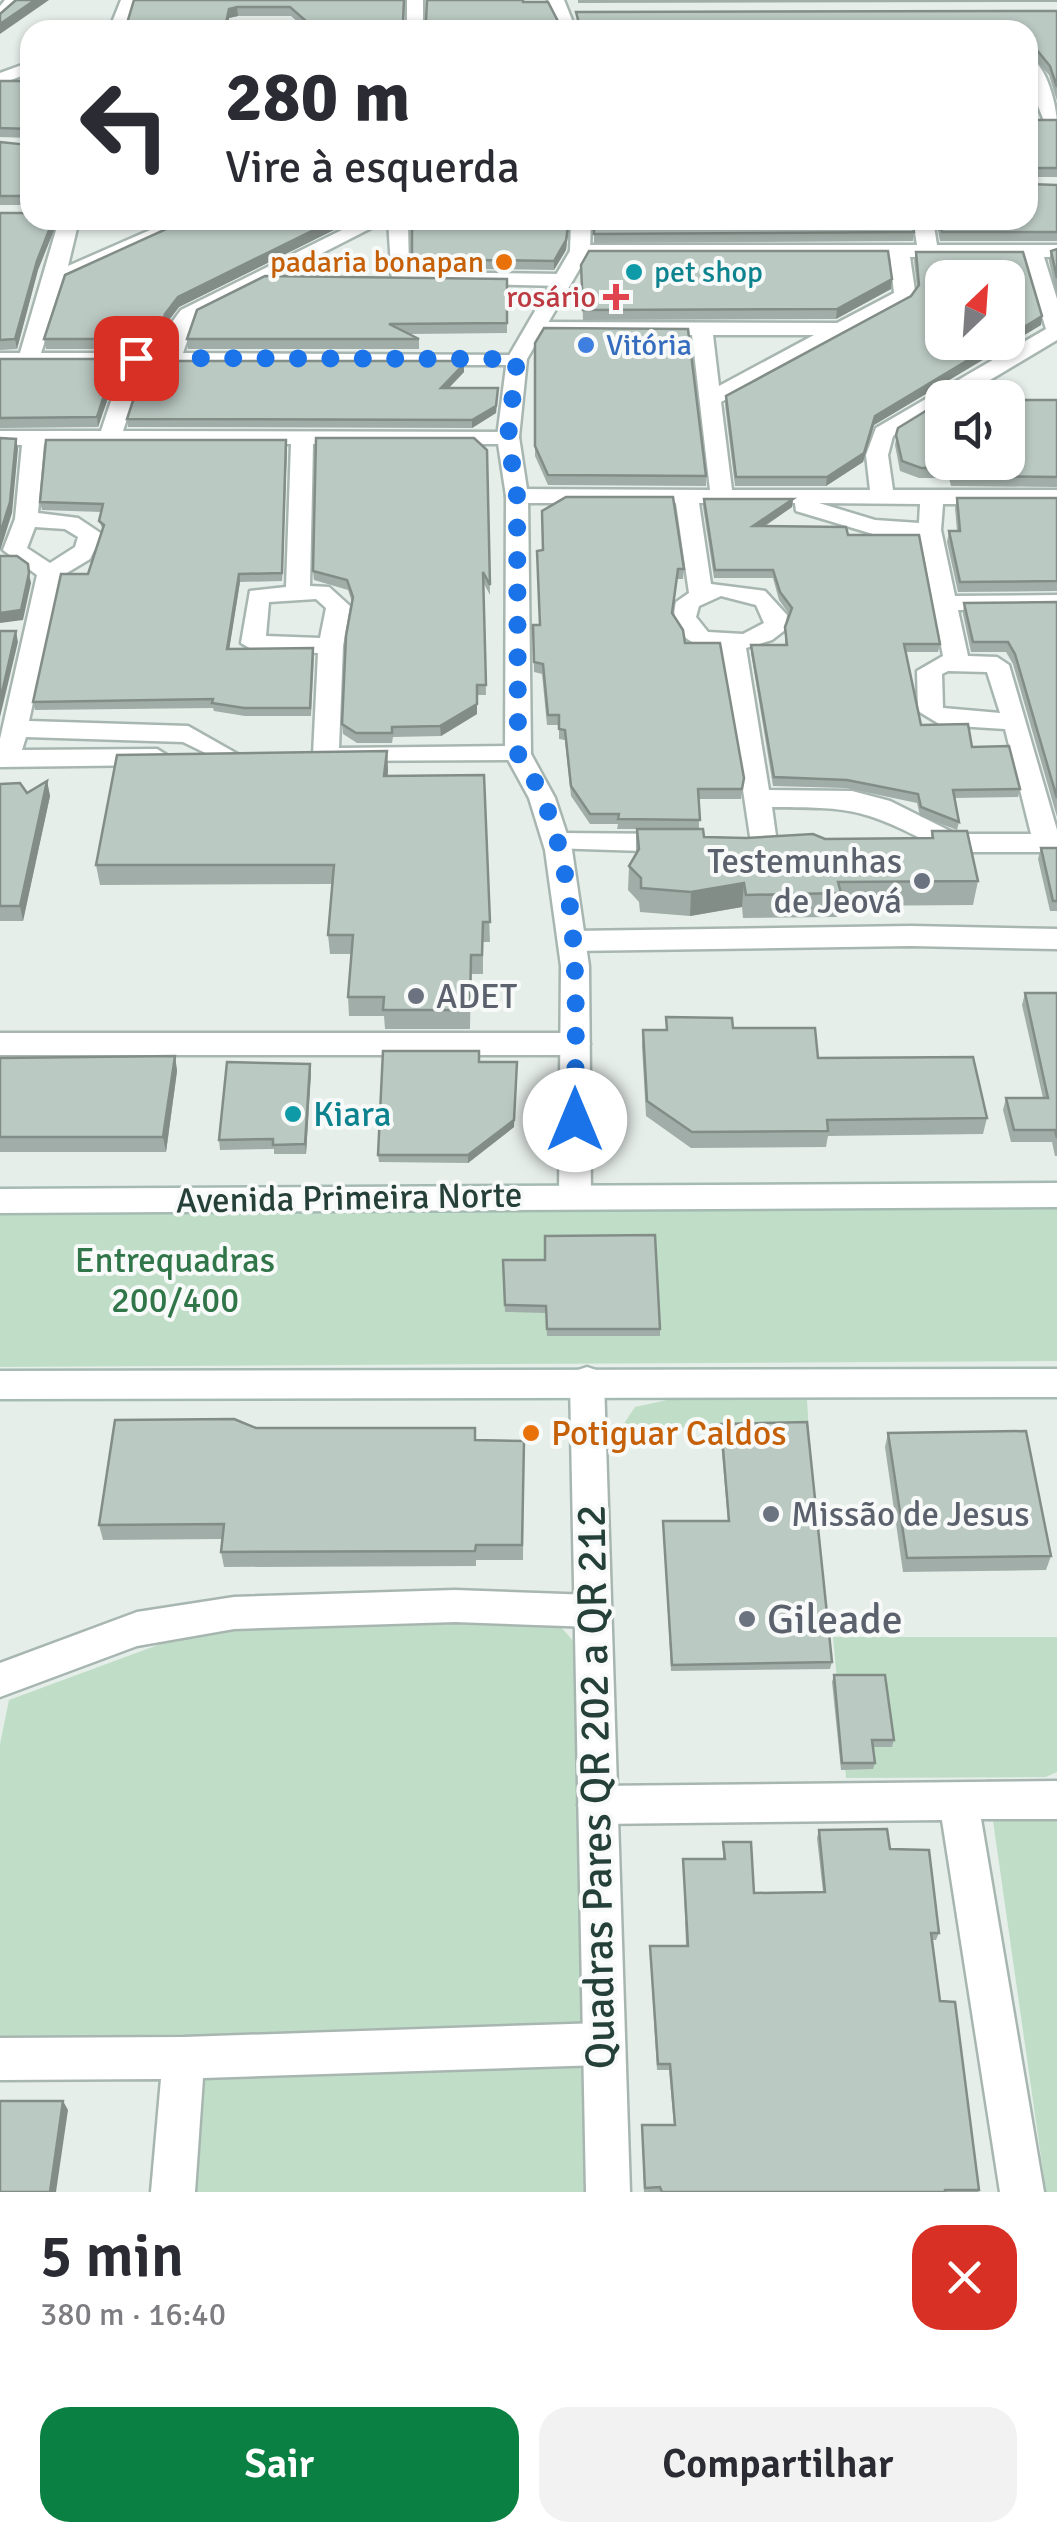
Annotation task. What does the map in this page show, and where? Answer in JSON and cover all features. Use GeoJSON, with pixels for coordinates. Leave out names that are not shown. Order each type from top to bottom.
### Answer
{"type":"FeatureCollection","features":[{"type":"Feature","properties":{"kind":"street"},"geometry":{"type":"LineString","coordinates":[[0,16],[14,0]]}},
{"type":"Feature","properties":{"kind":"street"},"geometry":{"type":"LineString","coordinates":[[562,14],[582,12]]}},
{"type":"Feature","properties":{"kind":"street"},"geometry":{"type":"LineString","coordinates":[[1038,87],[1055,121]]}},
{"type":"Feature","properties":{"kind":"street"},"geometry":{"type":"LineString","coordinates":[[28,359],[67,230]]}},
{"type":"Feature","properties":{"kind":"street"},"geometry":{"type":"LineString","coordinates":[[55,279],[166,230]]}},
{"type":"Feature","properties":{"kind":"street"},"geometry":{"type":"LineString","coordinates":[[170,358],[180,324],[188,314],[357,230]]}},
{"type":"Feature","properties":{"kind":"street"},"geometry":{"type":"LineString","coordinates":[[396,230],[389,278],[562,280]]}},
{"type":"Feature","properties":{"kind":"street"},"geometry":{"type":"LineString","coordinates":[[576,1196],[572,941],[560,842],[536,779],[518,754],[517,496],[508,437],[517,359],[580,251],[581,230]]}},
{"type":"Feature","properties":{"kind":"street"},"geometry":{"type":"LineString","coordinates":[[925,230],[928,250]]}},
{"type":"Feature","properties":{"kind":"street"},"geometry":{"type":"LineString","coordinates":[[580,251],[1057,250]]}},
{"type":"Feature","properties":{"kind":"street"},"geometry":{"type":"LineString","coordinates":[[710,400],[901,297],[905,291],[899,251]]}},
{"type":"Feature","properties":{"kind":"street"},"geometry":{"type":"LineString","coordinates":[[976,380],[1057,331],[1032,251]]}},
{"type":"Feature","properties":{"kind":"street"},"geometry":{"type":"LineString","coordinates":[[259,278],[319,278]]}},
{"type":"Feature","properties":{"kind":"street"},"geometry":{"type":"LineString","coordinates":[[536,328],[846,329]]}},
{"type":"Feature","properties":{"kind":"street"},"geometry":{"type":"LineString","coordinates":[[702,329],[722,498]]}},
{"type":"Feature","properties":{"kind":"street"},"geometry":{"type":"LineString","coordinates":[[110,438],[136,358]]}},
{"type":"Feature","properties":{"kind":"street"},"geometry":{"type":"LineString","coordinates":[[0,360],[517,359]]}},
{"type":"Feature","properties":{"kind":"street"},"geometry":{"type":"LineString","coordinates":[[883,497],[873,452],[876,442],[925,411]]}},
{"type":"Feature","properties":{"kind":"street"},"geometry":{"type":"LineString","coordinates":[[0,438],[508,437]]}},
{"type":"Feature","properties":{"kind":"street"},"geometry":{"type":"LineString","coordinates":[[34,438],[26,519],[15,550],[49,573]]}},
{"type":"Feature","properties":{"kind":"street"},"geometry":{"type":"LineString","coordinates":[[298,591],[302,438]]}},
{"type":"Feature","properties":{"kind":"street"},"geometry":{"type":"LineString","coordinates":[[517,496],[1057,497]]}},
{"type":"Feature","properties":{"kind":"street"},"geometry":{"type":"LineString","coordinates":[[782,498],[852,523],[930,530]]}},
{"type":"Feature","properties":{"kind":"street"},"geometry":{"type":"LineString","coordinates":[[932,498],[930,530],[957,662]]}},
{"type":"Feature","properties":{"kind":"street"},"geometry":{"type":"LineString","coordinates":[[686,499],[701,594]]}},
{"type":"Feature","properties":{"kind":"street"},"geometry":{"type":"LineString","coordinates":[[16,729],[188,734],[238,755],[4,759],[16,729],[27,631],[49,573],[83,554],[90,534],[70,523],[26,519]]}},
{"type":"Feature","properties":{"kind":"street"},"geometry":{"type":"LineString","coordinates":[[737,590],[769,602],[776,614],[776,625],[767,636],[732,645],[696,635],[685,625],[683,613],[688,602],[701,594],[737,590]]}},
{"type":"Feature","properties":{"kind":"street"},"geometry":{"type":"LineString","coordinates":[[330,646],[260,646],[251,639],[258,596],[321,592],[338,606],[316,755],[518,754]]}},
{"type":"Feature","properties":{"kind":"street"},"geometry":{"type":"LineString","coordinates":[[946,603],[1057,602]]}},
{"type":"Feature","properties":{"kind":"street"},"geometry":{"type":"LineString","coordinates":[[560,842],[774,843],[760,798],[732,645]]}},
{"type":"Feature","properties":{"kind":"street"},"geometry":{"type":"LineString","coordinates":[[896,843],[1052,843],[1016,722],[998,665],[957,662],[929,670],[931,711],[941,717],[1016,722]]}},
{"type":"Feature","properties":{"kind":"street"},"geometry":{"type":"LineString","coordinates":[[760,798],[852,800],[881,808],[953,843]]}},
{"type":"Feature","properties":{"kind":"street"},"geometry":{"type":"LineString","coordinates":[[572,941],[912,936],[1057,939]]}},
{"type":"Feature","properties":{"kind":"street"},"geometry":{"type":"LineString","coordinates":[[0,1044],[575,1044]]}},
{"type":"Feature","properties":{"kind":"street","name":"Avenida Primeira Norte"},"geometry":{"type":"LineString","coordinates":[[0,1201],[1057,1195]]}},
{"type":"Feature","properties":{"kind":"street","name":"Quadras Pares QR 202 a QR 212"},"geometry":{"type":"LineString","coordinates":[[586,1381],[608,2192]]}},
{"type":"Feature","properties":{"kind":"street"},"geometry":{"type":"LineString","coordinates":[[0,1385],[1057,1383]]}},
{"type":"Feature","properties":{"kind":"street"},"geometry":{"type":"LineString","coordinates":[[0,1680],[137,1629],[234,1612],[455,1606],[593,1611]]}},
{"type":"Feature","properties":{"kind":"street"},"geometry":{"type":"LineString","coordinates":[[958,1800],[1022,2192]]}},
{"type":"Feature","properties":{"kind":"street"},"geometry":{"type":"LineString","coordinates":[[597,1805],[1057,1800]]}},
{"type":"Feature","properties":{"kind":"street"},"geometry":{"type":"LineString","coordinates":[[0,2059],[184,2058],[601,2044]]}},
{"type":"Feature","properties":{"kind":"street"},"geometry":{"type":"LineString","coordinates":[[173,2192],[184,2058]]}},
{"type":"Feature","properties":{"kind":"green space","name":"Entrequadras 200/400"},"geometry":{"type":"Polygon","coordinates":[[[1057,1190],[1057,1361],[0,1367],[0,1196],[1057,1190]]]}},
{"type":"Feature","properties":{"kind":"green space"},"geometry":{"type":"Polygon","coordinates":[[[672,1399],[807,1400],[809,1433],[623,1425],[635,1407],[672,1399]]]}},
{"type":"Feature","properties":{"kind":"green space"},"geometry":{"type":"Polygon","coordinates":[[[477,1617],[561,1627],[609,1682],[627,2192],[178,2192],[184,2060],[0,2049],[0,1744],[9,1700],[209,1626],[477,1617]]]}},
{"type":"Feature","properties":{"kind":"green space"},"geometry":{"type":"Polygon","coordinates":[[[833,1637],[1057,1637],[1057,1772],[1046,1777],[846,1778],[833,1637]]]}},
{"type":"Feature","properties":{"kind":"green space"},"geometry":{"type":"Polygon","coordinates":[[[987,1779],[1057,1779],[1057,2192],[1046,2192],[987,1779]]]}},
{"type":"Feature","properties":{"kind":"building"},"geometry":{"type":"Polygon","coordinates":[[[16,0],[35,0],[0,24],[0,14],[16,0]]]}},
{"type":"Feature","properties":{"kind":"building"},"geometry":{"type":"Polygon","coordinates":[[[134,0],[404,0],[403,20],[305,20],[290,7],[237,7],[229,9],[227,20],[128,20],[134,0]]]}},
{"type":"Feature","properties":{"kind":"building"},"geometry":{"type":"Polygon","coordinates":[[[427,0],[548,2],[557,20],[426,20],[427,0]]]}},
{"type":"Feature","properties":{"kind":"building"},"geometry":{"type":"Polygon","coordinates":[[[1057,11],[1057,87],[1050,66],[1038,51],[1038,20],[578,20],[576,12],[1057,11]]]}},
{"type":"Feature","properties":{"kind":"building"},"geometry":{"type":"Polygon","coordinates":[[[0,81],[20,81],[20,129],[0,128],[0,81]]]}},
{"type":"Feature","properties":{"kind":"building"},"geometry":{"type":"Polygon","coordinates":[[[1038,120],[1057,120],[1057,168],[1038,168],[1038,120]]]}},
{"type":"Feature","properties":{"kind":"building"},"geometry":{"type":"Polygon","coordinates":[[[0,142],[20,144],[20,196],[0,196],[0,142]]]}},
{"type":"Feature","properties":{"kind":"building"},"geometry":{"type":"Polygon","coordinates":[[[1038,184],[1057,185],[1057,232],[942,232],[1038,230],[1038,184]]]}},
{"type":"Feature","properties":{"kind":"building"},"geometry":{"type":"Polygon","coordinates":[[[0,213],[20,213],[20,230],[49,230],[15,339],[0,340],[0,213]]]}},
{"type":"Feature","properties":{"kind":"building"},"geometry":{"type":"Polygon","coordinates":[[[164,230],[314,230],[178,297],[165,314],[158,339],[44,339],[65,275],[164,230]]]}},
{"type":"Feature","properties":{"kind":"building"},"geometry":{"type":"Polygon","coordinates":[[[412,230],[568,230],[554,261],[412,259],[412,230]]]}},
{"type":"Feature","properties":{"kind":"building"},"geometry":{"type":"Polygon","coordinates":[[[594,230],[914,232],[594,234],[594,230]]]}},
{"type":"Feature","properties":{"kind":"building"},"geometry":{"type":"Polygon","coordinates":[[[1057,249],[1057,278],[1051,251],[1057,249]]]}},
{"type":"Feature","properties":{"kind":"building"},"geometry":{"type":"Polygon","coordinates":[[[589,251],[888,251],[892,279],[837,309],[583,310],[581,265],[589,251]]]}},
{"type":"Feature","properties":{"kind":"building"},"geometry":{"type":"Polygon","coordinates":[[[916,252],[1023,252],[1042,316],[1025,326],[1025,260],[925,260],[925,360],[968,360],[935,380],[925,380],[925,386],[875,416],[864,453],[827,477],[736,477],[726,396],[911,296],[919,285],[916,252]]]}},
{"type":"Feature","properties":{"kind":"building"},"geometry":{"type":"Polygon","coordinates":[[[265,276],[507,279],[507,323],[389,324],[419,339],[187,339],[197,310],[265,276]]]}},
{"type":"Feature","properties":{"kind":"building"},"geometry":{"type":"Polygon","coordinates":[[[544,328],[688,329],[706,476],[548,475],[535,446],[535,343],[544,328]]]}},
{"type":"Feature","properties":{"kind":"building"},"geometry":{"type":"Polygon","coordinates":[[[0,359],[116,359],[97,417],[0,418],[0,359]]]}},
{"type":"Feature","properties":{"kind":"building"},"geometry":{"type":"Polygon","coordinates":[[[146,361],[457,361],[464,364],[441,388],[498,388],[496,406],[472,420],[127,419],[146,361]]]}},
{"type":"Feature","properties":{"kind":"building"},"geometry":{"type":"Polygon","coordinates":[[[1025,400],[1057,400],[1057,477],[1025,477],[1025,400]]]}},
{"type":"Feature","properties":{"kind":"building"},"geometry":{"type":"Polygon","coordinates":[[[925,411],[925,468],[902,461],[898,428],[925,411]]]}},
{"type":"Feature","properties":{"kind":"building"},"geometry":{"type":"Polygon","coordinates":[[[0,438],[16,439],[10,502],[0,534],[0,438]]]}},
{"type":"Feature","properties":{"kind":"building"},"geometry":{"type":"Polygon","coordinates":[[[316,438],[474,438],[487,450],[490,585],[483,572],[486,685],[477,685],[477,704],[440,726],[356,733],[342,724],[346,636],[353,597],[347,580],[313,571],[316,438]]]}},
{"type":"Feature","properties":{"kind":"building"},"geometry":{"type":"Polygon","coordinates":[[[46,440],[286,440],[282,573],[239,574],[227,649],[313,648],[310,708],[244,708],[212,703],[213,699],[33,702],[61,574],[88,574],[104,525],[99,521],[103,504],[40,502],[46,440]]]}},
{"type":"Feature","properties":{"kind":"building"},"geometry":{"type":"Polygon","coordinates":[[[566,497],[673,497],[684,569],[678,569],[672,613],[683,630],[685,643],[720,643],[744,778],[742,789],[698,789],[700,820],[618,819],[619,814],[590,814],[571,786],[565,730],[559,729],[559,715],[548,715],[543,664],[534,662],[533,625],[540,625],[537,551],[543,550],[542,511],[566,497]]]}},
{"type":"Feature","properties":{"kind":"building"},"geometry":{"type":"Polygon","coordinates":[[[957,498],[1057,498],[1057,581],[960,582],[949,531],[960,531],[957,498]]]}},
{"type":"Feature","properties":{"kind":"building"},"geometry":{"type":"Polygon","coordinates":[[[704,499],[793,499],[753,526],[846,527],[848,535],[919,535],[940,644],[904,644],[921,725],[968,724],[972,747],[1009,746],[1020,789],[953,790],[959,822],[921,807],[918,794],[847,780],[774,777],[751,645],[787,645],[785,627],[792,608],[780,592],[773,570],[715,570],[704,499]]]}},
{"type":"Feature","properties":{"kind":"building"},"geometry":{"type":"Polygon","coordinates":[[[0,556],[17,556],[28,564],[21,610],[0,613],[0,556]]]}},
{"type":"Feature","properties":{"kind":"building"},"geometry":{"type":"Polygon","coordinates":[[[1057,602],[1057,798],[1015,654],[1008,642],[973,642],[964,603],[1057,602]]]}},
{"type":"Feature","properties":{"kind":"building"},"geometry":{"type":"Polygon","coordinates":[[[0,631],[16,631],[0,701],[0,631]]]}},
{"type":"Feature","properties":{"kind":"building"},"geometry":{"type":"Polygon","coordinates":[[[387,751],[384,776],[484,775],[490,922],[483,922],[482,955],[471,955],[470,1010],[383,1010],[384,997],[348,997],[353,935],[328,935],[334,865],[96,865],[117,755],[387,751]]]}},
{"type":"Feature","properties":{"kind":"building"},"geometry":{"type":"Polygon","coordinates":[[[47,781],[20,906],[0,906],[0,784],[20,783],[27,793],[47,781]]]}},
{"type":"Feature","properties":{"kind":"building"},"geometry":{"type":"Polygon","coordinates":[[[637,829],[703,829],[704,837],[813,834],[825,839],[933,838],[932,831],[967,831],[978,881],[838,882],[841,893],[746,895],[744,883],[691,892],[641,888],[641,878],[629,866],[639,849],[637,829]]]}},
{"type":"Feature","properties":{"kind":"building"},"geometry":{"type":"Polygon","coordinates":[[[1041,848],[1057,848],[1057,901],[1053,901],[1041,848]]]}},
{"type":"Feature","properties":{"kind":"building"},"geometry":{"type":"Polygon","coordinates":[[[1025,993],[1057,993],[1057,1138],[1055,1130],[1014,1130],[1006,1098],[1048,1098],[1025,993]]]}},
{"type":"Feature","properties":{"kind":"building"},"geometry":{"type":"Polygon","coordinates":[[[666,1017],[732,1018],[733,1028],[815,1028],[818,1058],[973,1057],[987,1118],[827,1120],[828,1131],[692,1132],[647,1101],[643,1030],[667,1030],[666,1017]]]}},
{"type":"Feature","properties":{"kind":"building"},"geometry":{"type":"Polygon","coordinates":[[[383,1051],[479,1051],[479,1062],[517,1062],[514,1120],[468,1155],[378,1155],[383,1051]]]}},
{"type":"Feature","properties":{"kind":"building"},"geometry":{"type":"Polygon","coordinates":[[[175,1056],[163,1137],[0,1137],[0,1058],[175,1056]]]}},
{"type":"Feature","properties":{"kind":"building"},"geometry":{"type":"Polygon","coordinates":[[[227,1062],[310,1064],[305,1144],[273,1145],[273,1139],[219,1140],[227,1062]]]}},
{"type":"Feature","properties":{"kind":"building"},"geometry":{"type":"Polygon","coordinates":[[[655,1235],[660,1329],[547,1329],[546,1306],[505,1305],[503,1260],[545,1260],[545,1236],[655,1235]]]}},
{"type":"Feature","properties":{"kind":"building"},"geometry":{"type":"Polygon","coordinates":[[[234,1419],[256,1428],[475,1428],[475,1440],[524,1441],[522,1545],[476,1545],[475,1551],[221,1552],[224,1524],[99,1525],[115,1420],[234,1419]]]}},
{"type":"Feature","properties":{"kind":"building"},"geometry":{"type":"Polygon","coordinates":[[[807,1422],[832,1662],[672,1665],[663,1521],[729,1521],[721,1424],[807,1422]]]}},
{"type":"Feature","properties":{"kind":"building"},"geometry":{"type":"Polygon","coordinates":[[[1026,1431],[1051,1556],[907,1558],[888,1433],[1026,1431]]]}},
{"type":"Feature","properties":{"kind":"building"},"geometry":{"type":"Polygon","coordinates":[[[834,1675],[885,1675],[894,1740],[872,1740],[875,1763],[842,1763],[834,1675]]]}},
{"type":"Feature","properties":{"kind":"building"},"geometry":{"type":"Polygon","coordinates":[[[887,1829],[890,1849],[929,1850],[939,1933],[931,1933],[940,2001],[955,2002],[979,2190],[662,2192],[660,2187],[645,2188],[642,2125],[675,2125],[670,2064],[658,2064],[650,1946],[688,1946],[683,1859],[725,1859],[723,1842],[751,1842],[754,1893],[825,1892],[819,1830],[887,1829]]]}},
{"type":"Feature","properties":{"kind":"building"},"geometry":{"type":"Polygon","coordinates":[[[0,2101],[63,2101],[50,2192],[0,2192],[0,2101]]]}},
{"type":"Feature","properties":{"kind":"place","name":"padaria bonapan"},"geometry":{"type":"Point","coordinates":[504,262]}},
{"type":"Feature","properties":{"kind":"place","name":"pet shop"},"geometry":{"type":"Point","coordinates":[634,272]}},
{"type":"Feature","properties":{"kind":"place","name":"rosário"},"geometry":{"type":"Point","coordinates":[616,297]}},
{"type":"Feature","properties":{"kind":"place","name":"Vitória"},"geometry":{"type":"Point","coordinates":[586,345]}},
{"type":"Feature","properties":{"kind":"place","name":"Testemunhas de Jeová"},"geometry":{"type":"Point","coordinates":[922,881]}},
{"type":"Feature","properties":{"kind":"place","name":"ADET"},"geometry":{"type":"Point","coordinates":[416,996]}},
{"type":"Feature","properties":{"kind":"place","name":"Kiara"},"geometry":{"type":"Point","coordinates":[293,1114]}},
{"type":"Feature","properties":{"kind":"place","name":"Potiguar Caldos"},"geometry":{"type":"Point","coordinates":[531,1433]}},
{"type":"Feature","properties":{"kind":"place","name":"Missão de Jesus"},"geometry":{"type":"Point","coordinates":[771,1514]}},
{"type":"Feature","properties":{"kind":"place","name":"Gileade"},"geometry":{"type":"Point","coordinates":[747,1619]}},
{"type":"Feature","properties":{"kind":"route"},"geometry":{"type":"LineString","coordinates":[[136,358],[517,359],[508,437],[517,496],[518,754],[536,779],[560,842],[572,941],[575,1120]]}}]}
